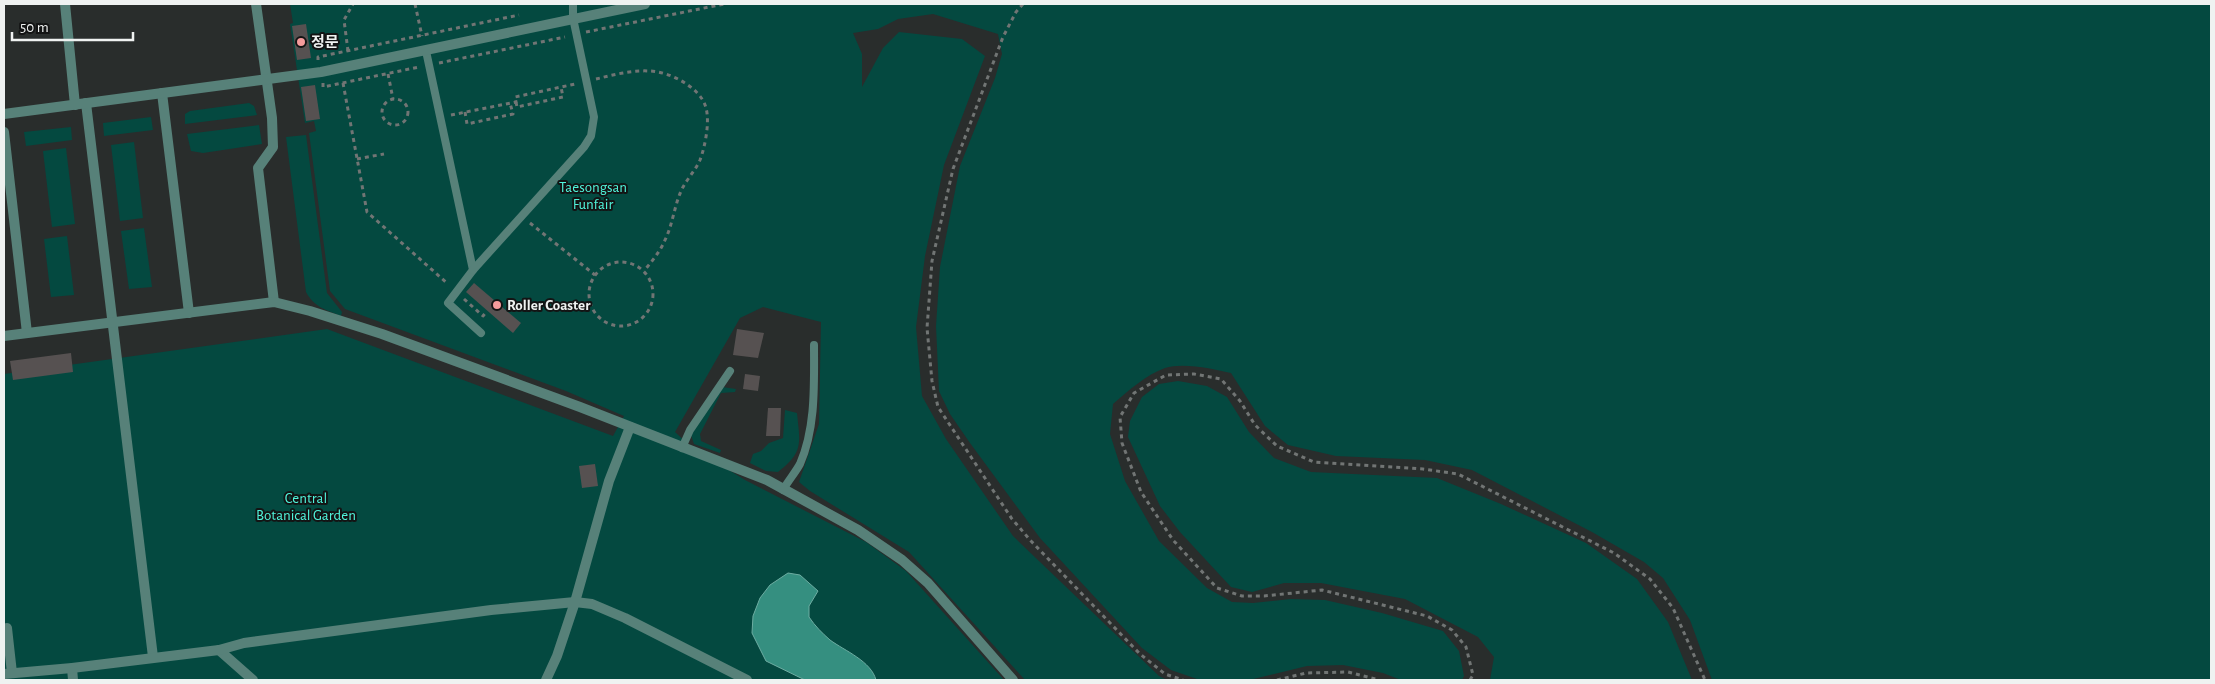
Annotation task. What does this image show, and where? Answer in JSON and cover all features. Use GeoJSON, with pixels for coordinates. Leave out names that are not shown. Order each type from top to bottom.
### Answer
{"type":"FeatureCollection","features":[{"type":"Feature","properties":{"kind":"street"},"geometry":{"type":"LineString","coordinates":[[65,4],[114,322],[153,657]]}},
{"type":"Feature","properties":{"kind":"street"},"geometry":{"type":"LineString","coordinates":[[256,4],[272,118],[273,147],[258,168],[274,302]]}},
{"type":"Feature","properties":{"kind":"street"},"geometry":{"type":"LineString","coordinates":[[4,114],[320,72],[645,4]]}},
{"type":"Feature","properties":{"kind":"street"},"geometry":{"type":"LineString","coordinates":[[162,93],[189,313]]}},
{"type":"Feature","properties":{"kind":"street"},"geometry":{"type":"LineString","coordinates":[[4,132],[27,333]]}},
{"type":"Feature","properties":{"kind":"street"},"geometry":{"type":"LineString","coordinates":[[4,336],[274,302],[310,311],[382,334],[682,448],[746,470],[858,530],[902,560],[928,583],[1014,680]]}},
{"type":"Feature","properties":{"kind":"street"},"geometry":{"type":"LineString","coordinates":[[546,680],[557,656],[575,602],[608,481],[630,427]]}},
{"type":"Feature","properties":{"kind":"street"},"geometry":{"type":"LineString","coordinates":[[4,629],[7,628],[8,673],[72,668],[219,650],[244,643],[491,610],[575,602],[592,604],[625,618],[747,680]]}},
{"type":"Feature","properties":{"kind":"street"},"geometry":{"type":"LineString","coordinates":[[219,650],[253,680]]}},
{"type":"Feature","properties":{"kind":"street"},"geometry":{"type":"LineString","coordinates":[[72,668],[73,680]]}},
{"type":"Feature","properties":{"kind":"lane"},"geometry":{"type":"LineString","coordinates":[[481,334],[448,303],[473,270],[584,147],[591,136],[594,117],[573,18],[573,4]]}},
{"type":"Feature","properties":{"kind":"lane"},"geometry":{"type":"LineString","coordinates":[[426,51],[473,270]]}},
{"type":"Feature","properties":{"kind":"lane"},"geometry":{"type":"LineString","coordinates":[[783,490],[800,464],[809,435],[814,397],[814,346]]}},
{"type":"Feature","properties":{"kind":"lane"},"geometry":{"type":"LineString","coordinates":[[682,448],[690,430],[730,370]]}},
{"type":"Feature","properties":{"kind":"path"},"geometry":{"type":"LineString","coordinates":[[348,51],[344,20],[353,4]]}},
{"type":"Feature","properties":{"kind":"path"},"geometry":{"type":"LineString","coordinates":[[415,4],[426,51]]}},
{"type":"Feature","properties":{"kind":"path"},"geometry":{"type":"LineString","coordinates":[[323,87],[724,4]]}},
{"type":"Feature","properties":{"kind":"path"},"geometry":{"type":"LineString","coordinates":[[1023,4],[1016,12],[1002,37],[953,169],[932,261],[927,328],[932,381],[938,407],[1012,519],[1031,541],[1140,654],[1165,674],[1182,680]]}},
{"type":"Feature","properties":{"kind":"path"},"geometry":{"type":"LineString","coordinates":[[318,57],[526,14]]}},
{"type":"Feature","properties":{"kind":"path"},"geometry":{"type":"LineString","coordinates":[[561,87],[563,97],[517,107],[515,97],[586,81],[636,71],[659,72],[671,75],[687,85],[704,101],[707,109],[706,130],[700,160],[681,190],[666,239],[656,257],[644,271]]}},
{"type":"Feature","properties":{"kind":"path"},"geometry":{"type":"LineString","coordinates":[[388,74],[393,100]]}},
{"type":"Feature","properties":{"kind":"path"},"geometry":{"type":"LineString","coordinates":[[343,83],[367,212],[483,316],[487,311]]}},
{"type":"Feature","properties":{"kind":"path"},"geometry":{"type":"LineString","coordinates":[[393,100],[404,102],[408,113],[403,123],[398,125],[387,122],[382,112],[388,102],[393,100]]}},
{"type":"Feature","properties":{"kind":"path"},"geometry":{"type":"LineString","coordinates":[[440,117],[516,102]]}},
{"type":"Feature","properties":{"kind":"path"},"geometry":{"type":"LineString","coordinates":[[465,112],[467,124],[513,114],[510,103]]}},
{"type":"Feature","properties":{"kind":"path"},"geometry":{"type":"LineString","coordinates":[[357,158],[384,154]]}},
{"type":"Feature","properties":{"kind":"path"},"geometry":{"type":"LineString","coordinates":[[522,216],[595,275]]}},
{"type":"Feature","properties":{"kind":"path"},"geometry":{"type":"LineString","coordinates":[[618,262],[636,266],[644,271],[653,287],[652,305],[641,320],[624,326],[606,323],[592,310],[588,292],[595,275],[609,264],[618,262]]}},
{"type":"Feature","properties":{"kind":"path"},"geometry":{"type":"LineString","coordinates":[[1470,680],[1472,675],[1466,648],[1452,630],[1427,616],[1322,590],[1264,596],[1242,596],[1217,588],[1173,540],[1140,492],[1122,443],[1120,417],[1134,393],[1166,375],[1194,374],[1221,378],[1240,401],[1255,425],[1277,446],[1314,462],[1423,468],[1458,474],[1508,498],[1614,553],[1650,578],[1673,608],[1705,680]]}},
{"type":"Feature","properties":{"kind":"path"},"geometry":{"type":"LineString","coordinates":[[1277,680],[1306,673],[1348,672],[1379,680]]}},
{"type":"Feature","properties":{"kind":"green space"},"geometry":{"type":"Polygon","coordinates":[[[290,4],[2211,4],[2211,680],[1712,680],[1690,620],[1663,578],[1644,562],[1592,532],[1472,470],[1425,460],[1336,456],[1288,445],[1265,426],[1231,373],[1181,366],[1165,368],[1151,375],[1131,388],[1113,404],[1110,434],[1125,481],[1159,541],[1207,588],[1232,602],[1253,603],[1291,599],[1325,600],[1382,613],[1443,631],[1459,651],[1464,676],[1462,680],[1401,680],[1383,673],[1343,665],[1307,666],[1249,680],[1200,680],[1171,670],[1142,648],[1040,538],[950,414],[939,391],[936,326],[940,267],[960,166],[995,78],[1002,54],[998,34],[933,14],[898,19],[878,29],[853,33],[862,54],[862,87],[883,48],[899,32],[962,39],[985,56],[944,165],[925,256],[916,327],[922,396],[946,439],[1013,536],[1159,676],[1167,680],[1025,680],[909,552],[810,491],[799,482],[819,424],[821,322],[763,307],[740,318],[675,432],[690,446],[745,480],[866,542],[906,571],[1004,680],[4,680],[4,374],[327,329],[613,436],[624,416],[566,391],[345,309],[330,291],[309,133],[316,131],[314,121],[305,123],[290,24],[293,23],[290,4]]]}},
{"type":"Feature","properties":{"kind":"green space"},"geometry":{"type":"Polygon","coordinates":[[[249,103],[254,106],[257,115],[185,124],[185,114],[190,111],[249,103]]]}},
{"type":"Feature","properties":{"kind":"green space"},"geometry":{"type":"Polygon","coordinates":[[[151,117],[153,130],[104,136],[103,123],[151,117]]]}},
{"type":"Feature","properties":{"kind":"green space"},"geometry":{"type":"Polygon","coordinates":[[[259,125],[262,144],[203,153],[191,151],[187,134],[259,125]]]}},
{"type":"Feature","properties":{"kind":"green space"},"geometry":{"type":"Polygon","coordinates":[[[71,127],[72,140],[26,146],[24,132],[71,127]]]}},
{"type":"Feature","properties":{"kind":"green space"},"geometry":{"type":"Polygon","coordinates":[[[306,135],[327,293],[342,312],[341,316],[317,305],[306,292],[286,137],[306,135]]]}},
{"type":"Feature","properties":{"kind":"green space"},"geometry":{"type":"Polygon","coordinates":[[[134,142],[143,218],[120,221],[111,145],[134,142]]]}},
{"type":"Feature","properties":{"kind":"green space"},"geometry":{"type":"Polygon","coordinates":[[[66,148],[75,224],[52,227],[43,151],[66,148]]]}},
{"type":"Feature","properties":{"kind":"green space"},"geometry":{"type":"Polygon","coordinates":[[[144,228],[152,287],[129,289],[121,231],[144,228]]]}},
{"type":"Feature","properties":{"kind":"green space"},"geometry":{"type":"Polygon","coordinates":[[[67,236],[74,295],[51,297],[44,239],[67,236]]]}},
{"type":"Feature","properties":{"kind":"green space"},"geometry":{"type":"Polygon","coordinates":[[[1178,381],[1207,386],[1227,397],[1249,432],[1274,458],[1311,472],[1437,478],[1501,504],[1586,543],[1637,579],[1668,622],[1692,680],[1490,680],[1494,657],[1478,637],[1405,599],[1321,583],[1284,583],[1252,592],[1231,587],[1180,532],[1160,506],[1128,437],[1130,421],[1142,397],[1159,384],[1178,381]]]}},
{"type":"Feature","properties":{"kind":"green space"},"geometry":{"type":"Polygon","coordinates":[[[722,387],[736,389],[735,392],[721,393],[700,434],[701,441],[721,450],[720,453],[694,444],[691,435],[722,387]]]}},
{"type":"Feature","properties":{"kind":"green space"},"geometry":{"type":"Polygon","coordinates":[[[785,410],[797,413],[798,446],[792,459],[778,472],[766,471],[750,463],[753,454],[761,451],[769,443],[783,438],[785,410]]]}},
{"type":"Feature","properties":{"kind":"shaded area"},"geometry":{"type":"Polygon","coordinates":[[[788,573],[800,575],[818,591],[809,606],[809,617],[821,632],[869,667],[876,680],[805,680],[766,661],[752,633],[753,616],[760,598],[770,585],[788,573]]]}},
{"type":"Feature","properties":{"kind":"building","name":"정문"},"geometry":{"type":"Polygon","coordinates":[[[306,24],[311,58],[297,60],[292,26],[306,24]]]}},
{"type":"Feature","properties":{"kind":"building","name":"정문"},"geometry":{"type":"Polygon","coordinates":[[[315,85],[320,119],[306,121],[301,87],[315,85]]]}},
{"type":"Feature","properties":{"kind":"building"},"geometry":{"type":"Polygon","coordinates":[[[474,283],[521,323],[513,333],[466,292],[474,283]]]}},
{"type":"Feature","properties":{"kind":"building"},"geometry":{"type":"Polygon","coordinates":[[[737,329],[764,333],[758,358],[733,355],[737,329]]]}},
{"type":"Feature","properties":{"kind":"building"},"geometry":{"type":"Polygon","coordinates":[[[71,353],[73,372],[13,380],[10,361],[71,353]]]}},
{"type":"Feature","properties":{"kind":"building"},"geometry":{"type":"Polygon","coordinates":[[[745,374],[760,376],[758,391],[743,389],[745,374]]]}},
{"type":"Feature","properties":{"kind":"building"},"geometry":{"type":"Polygon","coordinates":[[[768,408],[781,408],[780,436],[766,436],[768,408]]]}},
{"type":"Feature","properties":{"kind":"building"},"geometry":{"type":"Polygon","coordinates":[[[595,464],[598,486],[582,488],[579,466],[595,464]]]}},
{"type":"Feature","properties":{"kind":"place","name":"정문"},"geometry":{"type":"Point","coordinates":[301,42]}},
{"type":"Feature","properties":{"kind":"place","name":"Roller Coaster"},"geometry":{"type":"Point","coordinates":[497,305]}},
{"type":"Feature","properties":{"kind":"park label","name":"Taesongsan Funfair"},"geometry":{"type":"Point","coordinates":[593,196]}},
{"type":"Feature","properties":{"kind":"park label","name":"Central Botanical Garden"},"geometry":{"type":"Point","coordinates":[306,506]}}]}
